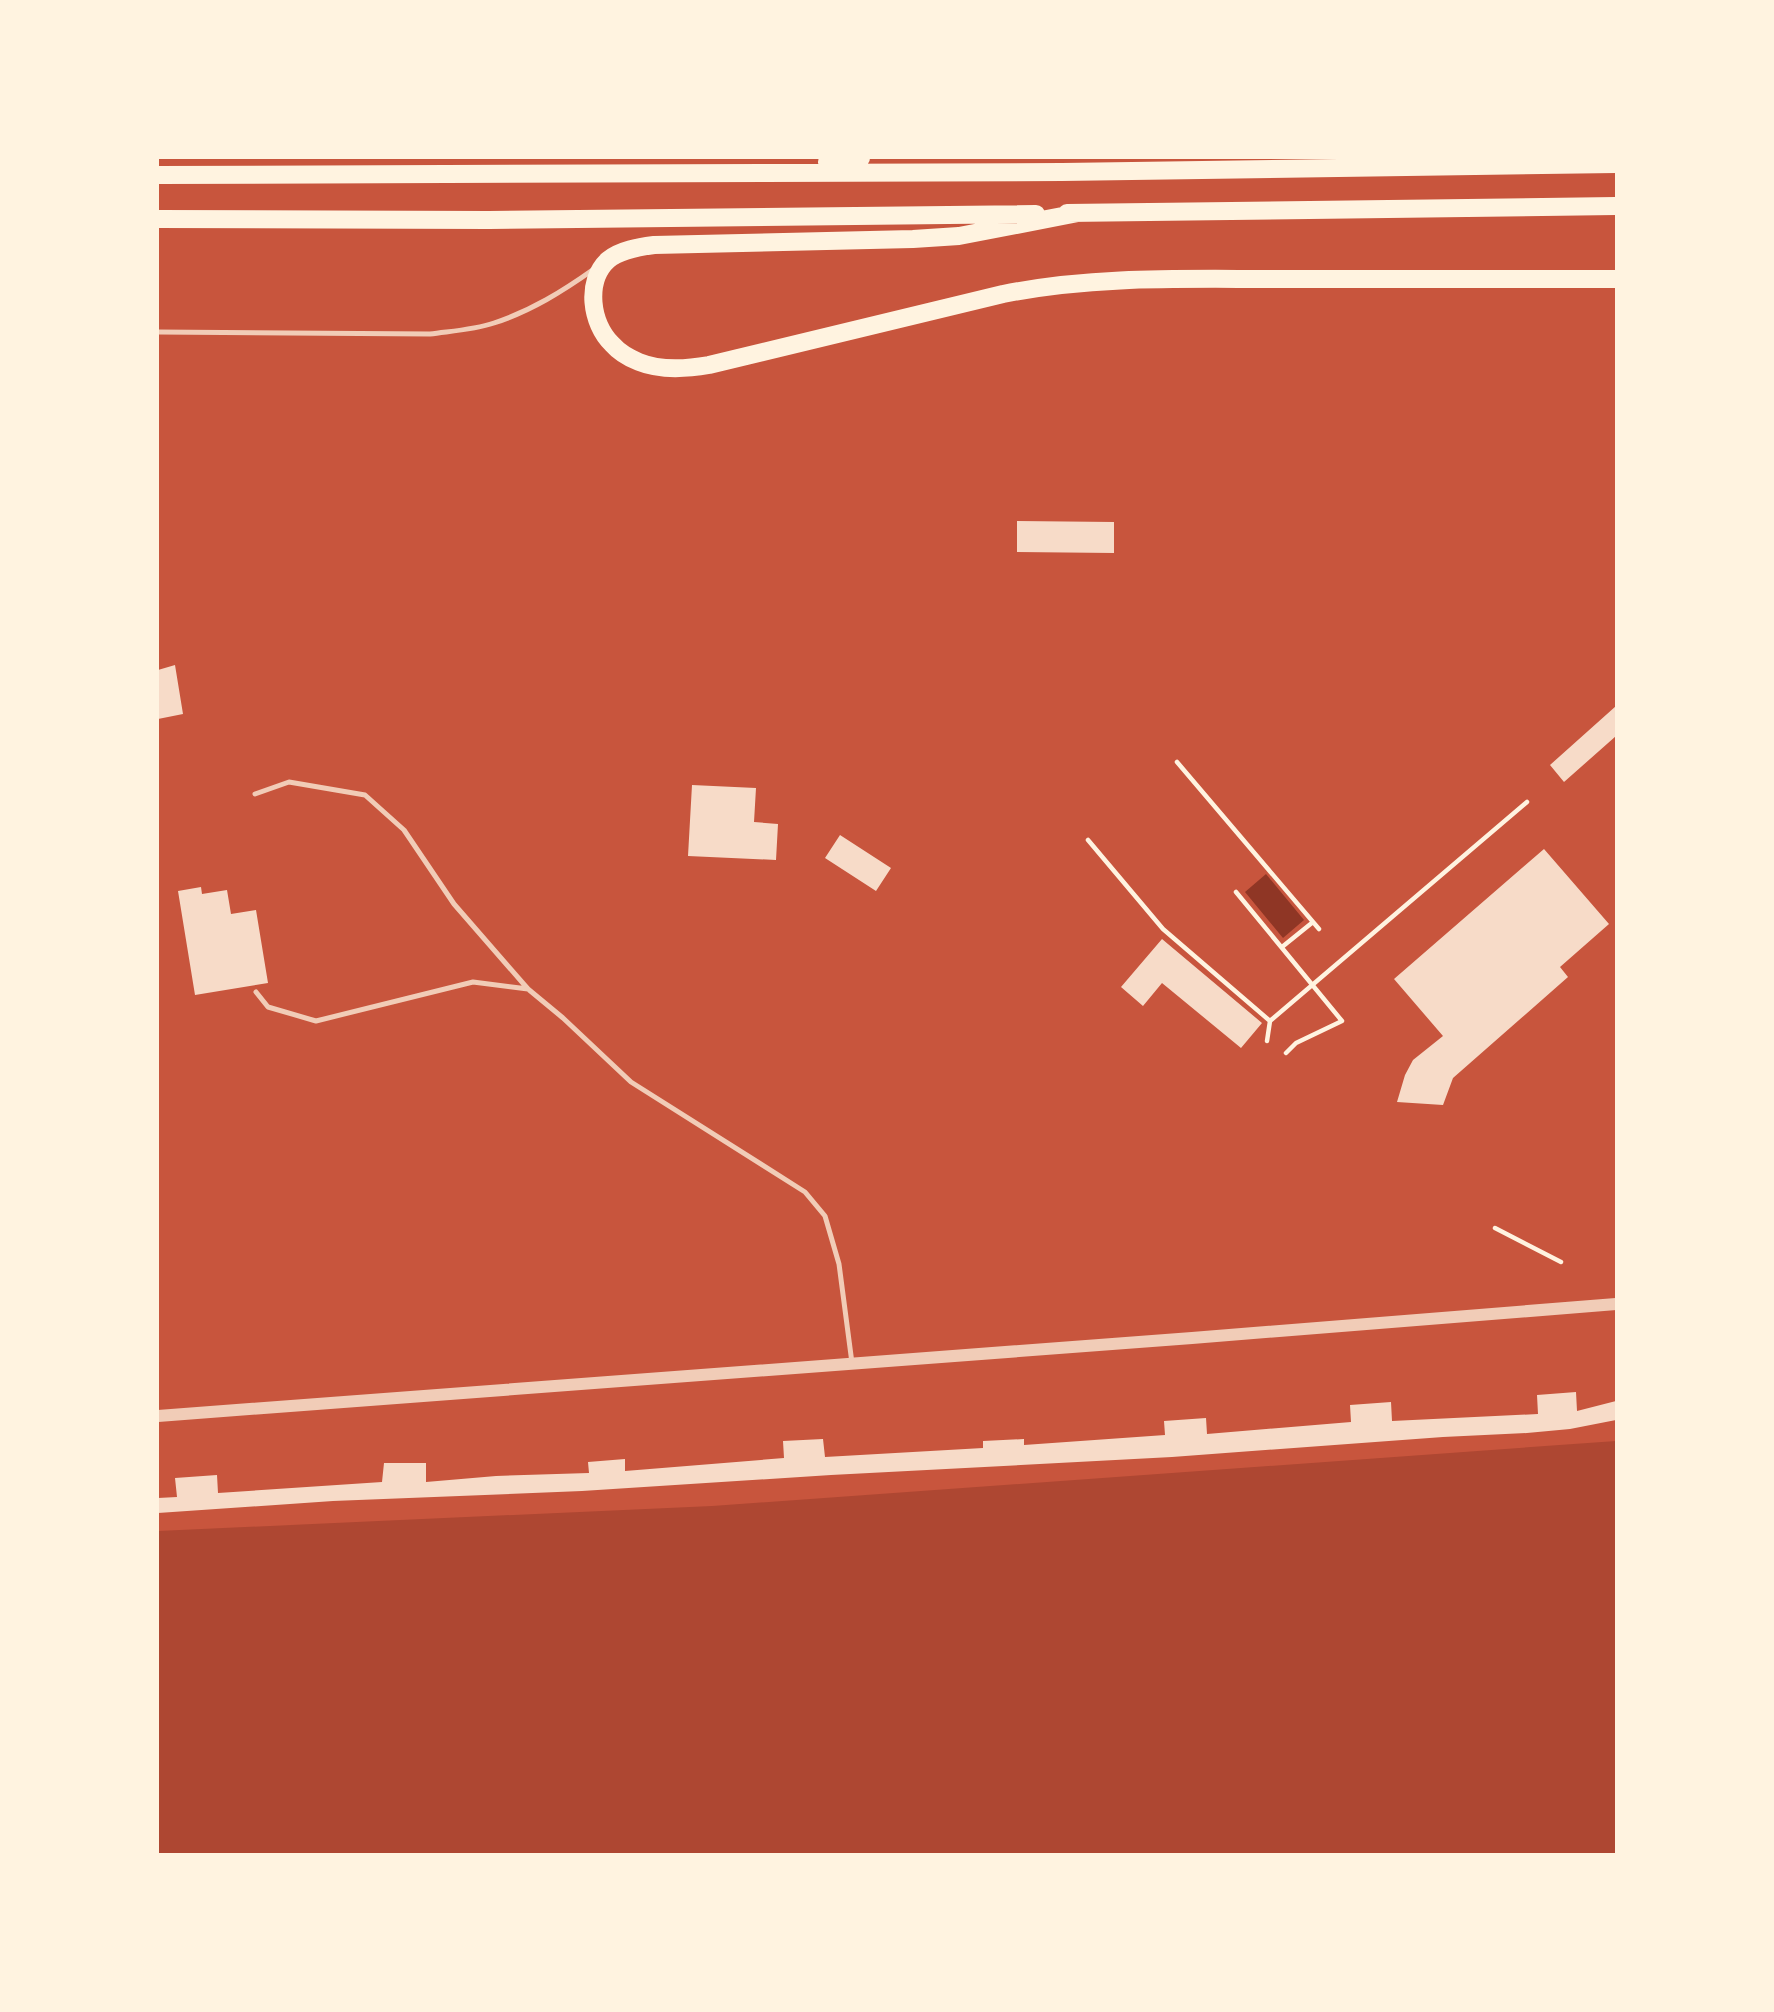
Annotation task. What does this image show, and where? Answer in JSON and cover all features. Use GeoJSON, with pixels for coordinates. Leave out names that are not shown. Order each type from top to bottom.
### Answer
{"type":"FeatureCollection","features":[{"type":"Feature","properties":{"kind":"main road"},"geometry":{"type":"LineString","coordinates":[[763,171],[861,158]]}},
{"type":"Feature","properties":{"kind":"main road"},"geometry":{"type":"LineString","coordinates":[[158,175],[1062,172],[1616,164]]}},
{"type":"Feature","properties":{"kind":"main road"},"geometry":{"type":"LineString","coordinates":[[158,219],[489,220],[1616,206]]}},
{"type":"Feature","properties":{"kind":"main road"},"geometry":{"type":"LineString","coordinates":[[1078,213],[959,236],[654,245],[635,248],[609,260],[599,272],[593,302],[603,332],[611,344],[640,363],[674,368],[709,365],[1014,292],[1076,283],[1169,279],[1616,279]]}},
{"type":"Feature","properties":{"kind":"street"},"geometry":{"type":"LineString","coordinates":[[158,1416],[1616,1304]]}},
{"type":"Feature","properties":{"kind":"lane"},"geometry":{"type":"LineString","coordinates":[[158,332],[430,334],[474,328],[522,312],[562,291],[609,260]]}},
{"type":"Feature","properties":{"kind":"lane"},"geometry":{"type":"LineString","coordinates":[[255,794],[289,782],[365,795],[404,830],[454,904],[528,989],[631,1082],[805,1192],[825,1216],[839,1264],[852,1363]]}},
{"type":"Feature","properties":{"kind":"lane"},"geometry":{"type":"LineString","coordinates":[[256,992],[268,1007],[316,1021],[473,982],[528,989]]}},
{"type":"Feature","properties":{"kind":"path"},"geometry":{"type":"LineString","coordinates":[[1177,762],[1319,929]]}},
{"type":"Feature","properties":{"kind":"path"},"geometry":{"type":"LineString","coordinates":[[1267,1041],[1270,1021],[1527,802]]}},
{"type":"Feature","properties":{"kind":"path"},"geometry":{"type":"LineString","coordinates":[[1088,840],[1163,929],[1270,1021]]}},
{"type":"Feature","properties":{"kind":"path"},"geometry":{"type":"LineString","coordinates":[[1236,892],[1342,1021],[1297,1043],[1286,1053]]}},
{"type":"Feature","properties":{"kind":"path"},"geometry":{"type":"LineString","coordinates":[[1282,947],[1313,922]]}},
{"type":"Feature","properties":{"kind":"path"},"geometry":{"type":"LineString","coordinates":[[1495,1228],[1561,1262]]}},
{"type":"Feature","properties":{"kind":"shaded area"},"geometry":{"type":"Polygon","coordinates":[[[1266,874],[1304,920],[1283,938],[1245,892],[1266,874]]]}},
{"type":"Feature","properties":{"kind":"shaded area"},"geometry":{"type":"Polygon","coordinates":[[[1616,1441],[1616,1854],[158,1854],[158,1531],[712,1506],[1616,1441]]]}},
{"type":"Feature","properties":{"kind":"building"},"geometry":{"type":"Polygon","coordinates":[[[1017,521],[1114,522],[1114,553],[1017,552],[1017,521]]]}},
{"type":"Feature","properties":{"kind":"building"},"geometry":{"type":"Polygon","coordinates":[[[175,665],[183,714],[158,719],[158,670],[175,665]]]}},
{"type":"Feature","properties":{"kind":"building"},"geometry":{"type":"Polygon","coordinates":[[[1616,706],[1616,736],[1564,782],[1550,765],[1616,706]]]}},
{"type":"Feature","properties":{"kind":"building"},"geometry":{"type":"Polygon","coordinates":[[[692,785],[756,788],[754,822],[778,824],[776,860],[688,856],[692,785]]]}},
{"type":"Feature","properties":{"kind":"building"},"geometry":{"type":"Polygon","coordinates":[[[840,835],[891,868],[876,891],[825,858],[840,835]]]}},
{"type":"Feature","properties":{"kind":"building"},"geometry":{"type":"Polygon","coordinates":[[[1544,849],[1609,924],[1560,967],[1568,977],[1453,1078],[1443,1105],[1397,1102],[1405,1075],[1413,1060],[1443,1036],[1394,979],[1544,849]]]}},
{"type":"Feature","properties":{"kind":"building"},"geometry":{"type":"Polygon","coordinates":[[[201,887],[202,894],[227,890],[231,914],[256,910],[268,983],[195,995],[178,891],[201,887]]]}},
{"type":"Feature","properties":{"kind":"building"},"geometry":{"type":"Polygon","coordinates":[[[1162,939],[1262,1023],[1241,1048],[1162,983],[1143,1006],[1121,987],[1162,939]]]}},
{"type":"Feature","properties":{"kind":"building"},"geometry":{"type":"Polygon","coordinates":[[[1576,1392],[1577,1411],[1616,1401],[1616,1420],[1570,1429],[1527,1433],[1172,1457],[582,1491],[333,1501],[158,1513],[158,1498],[177,1497],[175,1478],[217,1475],[218,1493],[382,1482],[384,1463],[426,1463],[426,1482],[496,1476],[589,1473],[588,1462],[625,1459],[625,1471],[784,1458],[783,1441],[823,1439],[825,1457],[983,1448],[983,1441],[1024,1439],[1024,1445],[1165,1435],[1164,1421],[1206,1418],[1207,1434],[1351,1422],[1350,1405],[1391,1402],[1392,1421],[1538,1414],[1537,1395],[1576,1392]]]}}]}
